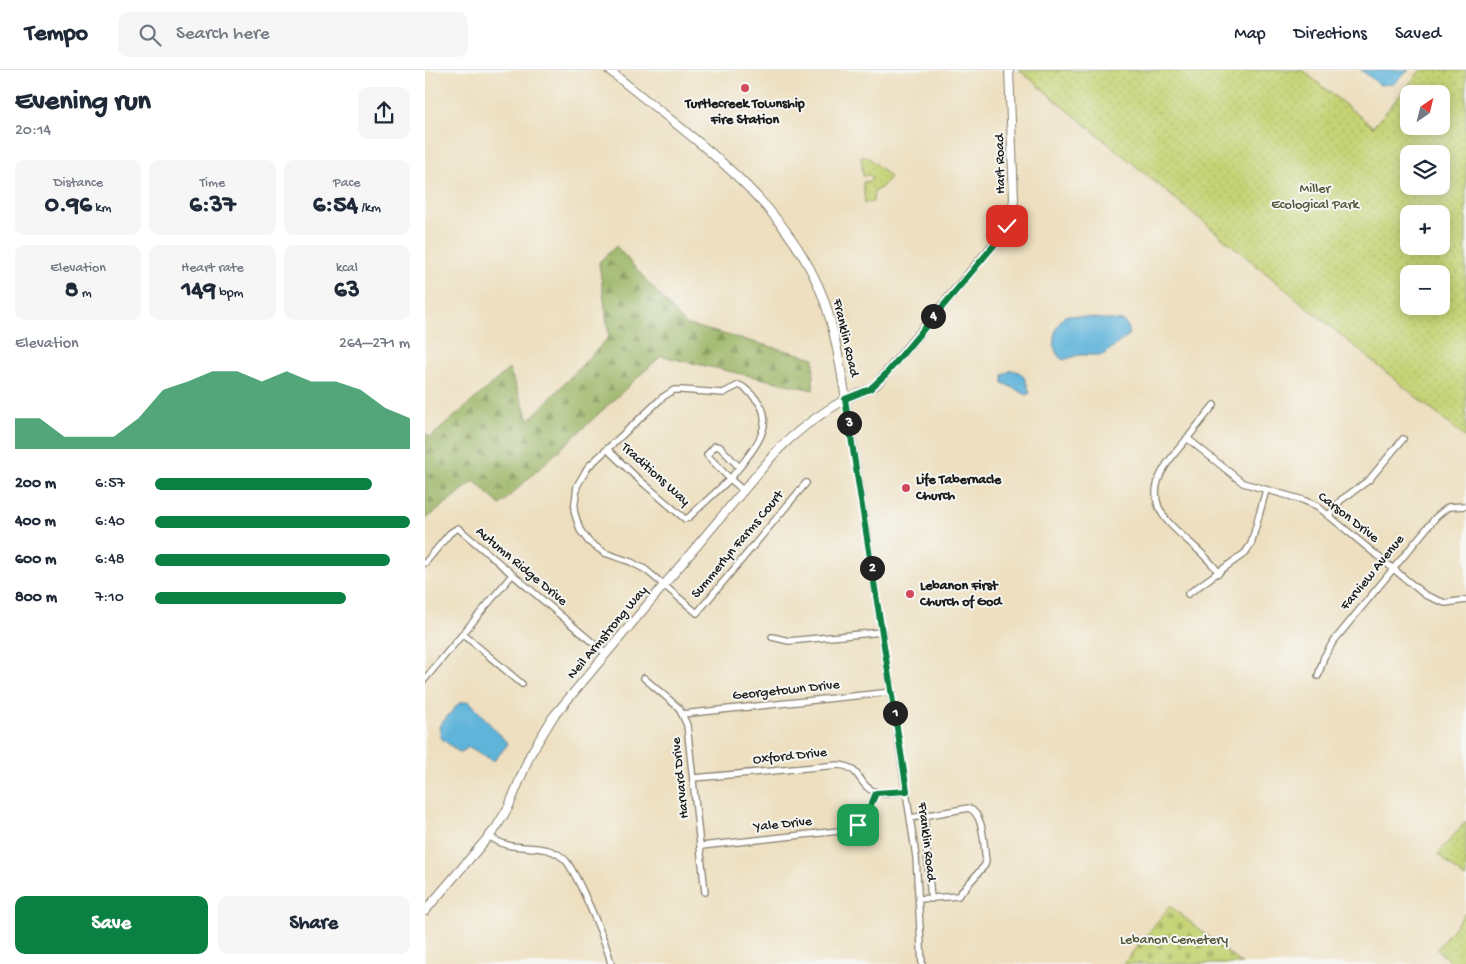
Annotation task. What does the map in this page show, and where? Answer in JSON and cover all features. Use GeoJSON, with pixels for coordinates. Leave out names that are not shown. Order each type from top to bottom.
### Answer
{"type":"FeatureCollection","features":[{"type":"Feature","properties":{"kind":"main road","name":"Franklin Road"},"geometry":{"type":"LineString","coordinates":[[609,70],[748,187],[787,231],[807,262],[826,305],[833,331],[845,399]]}},
{"type":"Feature","properties":{"kind":"main road","name":"Hart Road"},"geometry":{"type":"LineString","coordinates":[[845,399],[870,389],[886,374],[995,244],[1007,226],[1014,199],[1009,70]]}},
{"type":"Feature","properties":{"kind":"main road","name":"Neil Armstrong Way"},"geometry":{"type":"LineString","coordinates":[[425,912],[489,836],[509,806],[530,754],[553,717],[794,434],[807,422],[845,399]]}},
{"type":"Feature","properties":{"kind":"street","name":"Traditions Way"},"geometry":{"type":"LineString","coordinates":[[607,449],[682,518],[689,518],[730,479],[761,439],[765,428],[764,414],[759,402],[739,385],[716,394],[674,390],[663,397],[607,449],[588,467],[577,486],[574,511],[580,530],[589,542],[605,553],[631,562],[645,570],[664,585]]}},
{"type":"Feature","properties":{"kind":"street","name":"Franklin Road"},"geometry":{"type":"LineString","coordinates":[[845,399],[911,818],[920,899],[922,964]]}},
{"type":"Feature","properties":{"kind":"street"},"geometry":{"type":"LineString","coordinates":[[1214,405],[1161,472],[1157,486],[1158,504],[1166,520],[1204,554],[1219,573]]}},
{"type":"Feature","properties":{"kind":"street","name":"Carson Drive"},"geometry":{"type":"LineString","coordinates":[[1187,438],[1240,481],[1310,502],[1431,599],[1445,603],[1466,600]]}},
{"type":"Feature","properties":{"kind":"street"},"geometry":{"type":"LineString","coordinates":[[1328,516],[1341,500],[1369,480],[1403,438]]}},
{"type":"Feature","properties":{"kind":"street"},"geometry":{"type":"LineString","coordinates":[[739,467],[720,447],[715,446],[707,455],[744,491]]}},
{"type":"Feature","properties":{"kind":"street","name":"Summerlyn Farms Court"},"geometry":{"type":"LineString","coordinates":[[664,585],[697,613],[806,483]]}},
{"type":"Feature","properties":{"kind":"street"},"geometry":{"type":"LineString","coordinates":[[1188,594],[1237,561],[1249,547],[1266,490]]}},
{"type":"Feature","properties":{"kind":"street","name":"Farview Avenue"},"geometry":{"type":"LineString","coordinates":[[1318,676],[1324,657],[1333,642],[1442,510],[1455,505],[1466,506]]}},
{"type":"Feature","properties":{"kind":"street","name":"Autumn Ridge Drive"},"geometry":{"type":"LineString","coordinates":[[425,563],[450,534],[458,528],[606,654]]}},
{"type":"Feature","properties":{"kind":"street"},"geometry":{"type":"LineString","coordinates":[[425,680],[512,575]]}},
{"type":"Feature","properties":{"kind":"street"},"geometry":{"type":"LineString","coordinates":[[772,637],[789,641],[883,632]]}},
{"type":"Feature","properties":{"kind":"street"},"geometry":{"type":"LineString","coordinates":[[463,634],[522,684]]}},
{"type":"Feature","properties":{"kind":"street","name":"Harvard Drive"},"geometry":{"type":"LineString","coordinates":[[644,678],[671,700],[682,714],[689,735],[705,892]]}},
{"type":"Feature","properties":{"kind":"street","name":"Georgetown Drive"},"geometry":{"type":"LineString","coordinates":[[682,714],[892,692]]}},
{"type":"Feature","properties":{"kind":"street","name":"Oxford Drive"},"geometry":{"type":"LineString","coordinates":[[694,778],[845,765],[854,770],[867,788],[876,793]]}},
{"type":"Feature","properties":{"kind":"street"},"geometry":{"type":"LineString","coordinates":[[876,793],[907,791]]}},
{"type":"Feature","properties":{"kind":"street","name":"Yale Drive"},"geometry":{"type":"LineString","coordinates":[[701,846],[848,830],[863,820],[876,793]]}},
{"type":"Feature","properties":{"kind":"street"},"geometry":{"type":"LineString","coordinates":[[911,818],[969,808],[974,811],[979,819],[986,860],[985,864],[958,896],[920,899]]}},
{"type":"Feature","properties":{"kind":"street"},"geometry":{"type":"LineString","coordinates":[[924,816],[931,898]]}},
{"type":"Feature","properties":{"kind":"street"},"geometry":{"type":"LineString","coordinates":[[489,836],[508,847],[548,850],[562,857],[577,880],[608,951],[611,964]]}},
{"type":"Feature","properties":{"kind":"green space","name":"Miller Ecological Park"},"geometry":{"type":"Polygon","coordinates":[[[1019,70],[1302,70],[1373,127],[1400,95],[1400,135],[1450,135],[1450,85],[1408,85],[1421,70],[1466,70],[1466,438],[1019,70]]]}},
{"type":"Feature","properties":{"kind":"green space"},"geometry":{"type":"Polygon","coordinates":[[[861,157],[868,157],[890,177],[881,188],[874,191],[873,202],[865,203],[863,182],[871,181],[872,177],[870,175],[863,176],[861,157]]]}},
{"type":"Feature","properties":{"kind":"green space"},"geometry":{"type":"Polygon","coordinates":[[[616,246],[685,324],[814,358],[813,390],[661,356],[500,505],[474,481],[425,520],[425,433],[431,437],[509,369],[529,420],[609,337],[599,262],[616,246]]]}},
{"type":"Feature","properties":{"kind":"green space"},"geometry":{"type":"Polygon","coordinates":[[[1466,821],[1466,879],[1438,854],[1466,821]]]}},
{"type":"Feature","properties":{"kind":"green space","name":"Lebanon Cemetery"},"geometry":{"type":"Polygon","coordinates":[[[1170,906],[1242,964],[1123,964],[1170,906]]]}},
{"type":"Feature","properties":{"kind":"green space"},"geometry":{"type":"Polygon","coordinates":[[[1466,912],[1466,964],[1452,964],[1437,949],[1466,912]]]}},
{"type":"Feature","properties":{"kind":"water"},"geometry":{"type":"Polygon","coordinates":[[[1361,70],[1409,70],[1393,84],[1380,85],[1361,70]]]}},
{"type":"Feature","properties":{"kind":"water"},"geometry":{"type":"Polygon","coordinates":[[[1066,315],[1123,321],[1128,326],[1129,335],[1103,355],[1079,355],[1063,360],[1055,350],[1054,338],[1058,325],[1066,315]]]}},
{"type":"Feature","properties":{"kind":"water"},"geometry":{"type":"Polygon","coordinates":[[[1011,370],[1022,375],[1030,393],[1027,395],[1003,383],[1003,375],[1011,370]]]}},
{"type":"Feature","properties":{"kind":"water"},"geometry":{"type":"Polygon","coordinates":[[[469,701],[508,744],[494,761],[469,747],[460,753],[441,738],[439,726],[459,703],[469,701]]]}},
{"type":"Feature","properties":{"kind":"place","name":"Turtlecreek Township Fire Station"},"geometry":{"type":"Point","coordinates":[745,88]}},
{"type":"Feature","properties":{"kind":"place","name":"Life Tabernacle Church"},"geometry":{"type":"Point","coordinates":[906,488]}},
{"type":"Feature","properties":{"kind":"place","name":"Lebanon First Church of God"},"geometry":{"type":"Point","coordinates":[910,594]}},
{"type":"Feature","properties":{"kind":"route"},"geometry":{"type":"LineString","coordinates":[[858,825],[867,814],[876,793],[885,794],[907,791],[845,399],[861,394],[876,385],[995,244],[1007,226]]}}]}
